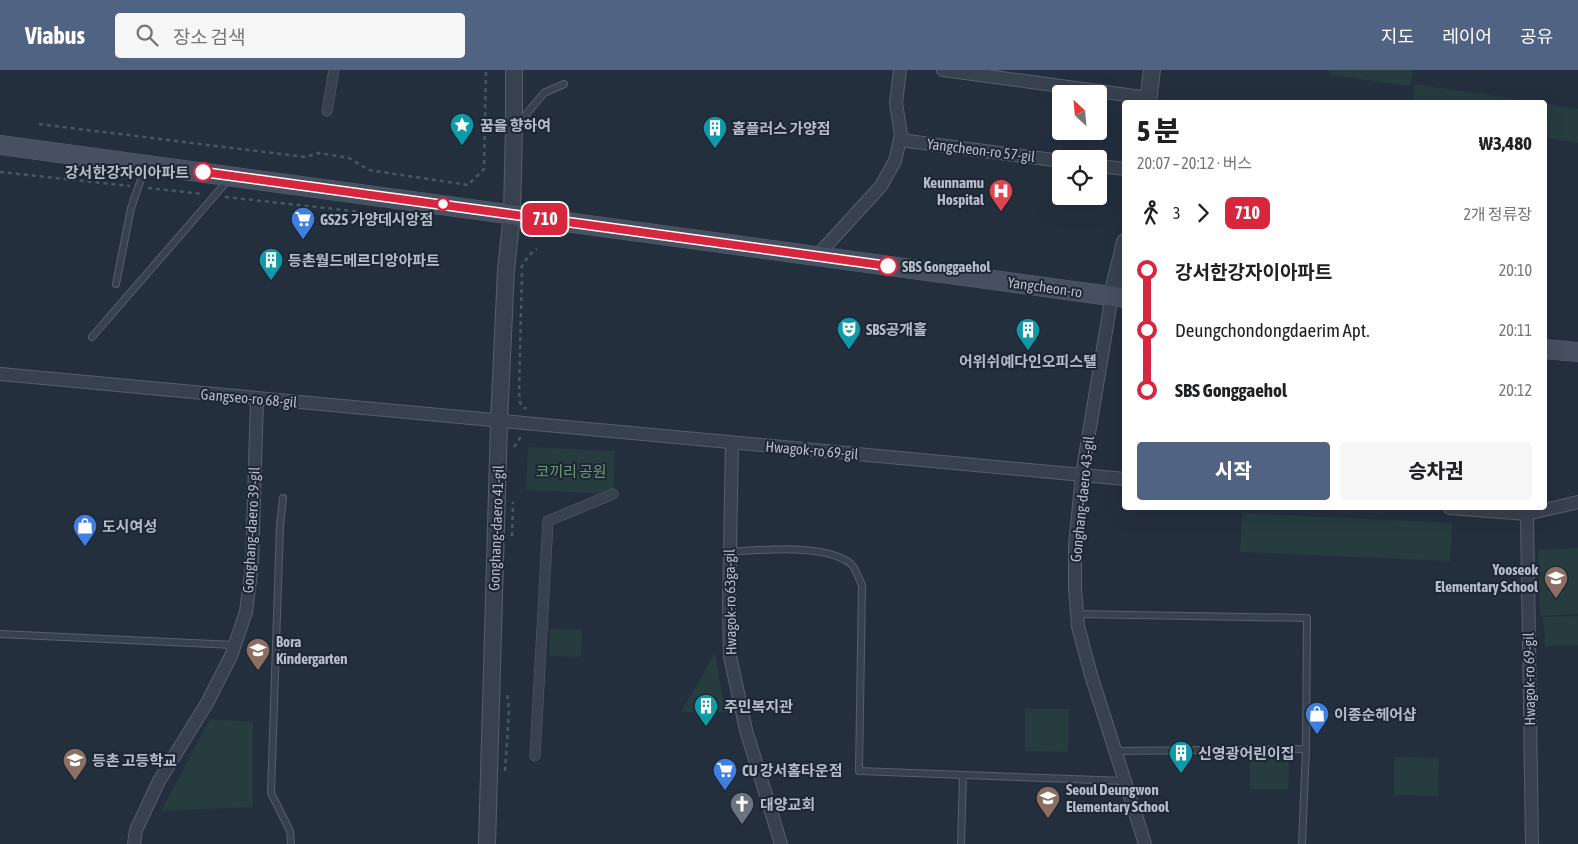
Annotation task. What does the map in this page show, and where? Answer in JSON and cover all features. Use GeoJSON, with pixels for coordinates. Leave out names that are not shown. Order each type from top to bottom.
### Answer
{"type":"FeatureCollection","features":[{"type":"Feature","properties":{"kind":"main road","name":"Yangcheon-ro"},"geometry":{"type":"LineString","coordinates":[[0,145],[512,213],[1118,297]]}},
{"type":"Feature","properties":{"kind":"main road"},"geometry":{"type":"LineString","coordinates":[[1547,348],[1578,352]]}},
{"type":"Feature","properties":{"kind":"street"},"geometry":{"type":"LineString","coordinates":[[327,111],[334,70]]}},
{"type":"Feature","properties":{"kind":"street","name":"Gonghang-daero 41-gil"},"geometry":{"type":"LineString","coordinates":[[487,844],[499,422],[506,270],[512,213],[514,70]]}},
{"type":"Feature","properties":{"kind":"street"},"geometry":{"type":"LineString","coordinates":[[817,256],[881,186],[895,161],[901,135],[896,103],[900,70]]}},
{"type":"Feature","properties":{"kind":"street"},"geometry":{"type":"LineString","coordinates":[[943,70],[1148,100],[1152,70]]}},
{"type":"Feature","properties":{"kind":"street","name":"Yangcheon-ro 57-gil"},"geometry":{"type":"LineString","coordinates":[[900,140],[1052,160]]}},
{"type":"Feature","properties":{"kind":"street"},"geometry":{"type":"LineString","coordinates":[[1107,167],[1122,169]]}},
{"type":"Feature","properties":{"kind":"street"},"geometry":{"type":"LineString","coordinates":[[1118,297],[1122,266]]}},
{"type":"Feature","properties":{"kind":"street","name":"Gonghang-daero 43-gil"},"geometry":{"type":"LineString","coordinates":[[1118,297],[1082,475],[1075,546],[1077,614],[1078,626],[1091,675],[1145,844]]}},
{"type":"Feature","properties":{"kind":"street","name":"Gangseo-ro 68-gil"},"geometry":{"type":"LineString","coordinates":[[0,374],[499,422]]}},
{"type":"Feature","properties":{"kind":"street","name":"Gonghang-daero 39-gil"},"geometry":{"type":"LineString","coordinates":[[134,844],[136,830],[159,782],[207,703],[231,656],[246,612],[252,565],[257,399]]}},
{"type":"Feature","properties":{"kind":"street","name":"Hwagok-ro 69-gil"},"geometry":{"type":"LineString","coordinates":[[499,422],[1122,479]]}},
{"type":"Feature","properties":{"kind":"street","name":"Hwagok-ro 63ga-gil"},"geometry":{"type":"LineString","coordinates":[[732,443],[729,552],[730,656],[746,730],[781,844]]}},
{"type":"Feature","properties":{"kind":"street"},"geometry":{"type":"LineString","coordinates":[[534,756],[548,521],[613,494]]}},
{"type":"Feature","properties":{"kind":"street"},"geometry":{"type":"LineString","coordinates":[[1547,509],[1578,502]]}},
{"type":"Feature","properties":{"kind":"street"},"geometry":{"type":"LineString","coordinates":[[1476,510],[1527,514],[1544,510]]}},
{"type":"Feature","properties":{"kind":"street","name":"Hwagok-ro 69-gil"},"geometry":{"type":"LineString","coordinates":[[1527,514],[1532,844]]}},
{"type":"Feature","properties":{"kind":"lane"},"geometry":{"type":"LineString","coordinates":[[514,128],[544,93],[564,84]]}},
{"type":"Feature","properties":{"kind":"lane"},"geometry":{"type":"LineString","coordinates":[[116,284],[131,208],[146,164]]}},
{"type":"Feature","properties":{"kind":"lane"},"geometry":{"type":"LineString","coordinates":[[92,337],[231,176]]}},
{"type":"Feature","properties":{"kind":"lane"},"geometry":{"type":"LineString","coordinates":[[284,498],[280,526],[270,793],[290,831],[291,844]]}},
{"type":"Feature","properties":{"kind":"lane"},"geometry":{"type":"LineString","coordinates":[[729,552],[792,548],[835,555],[852,565],[862,585],[859,771],[1125,781]]}},
{"type":"Feature","properties":{"kind":"lane"},"geometry":{"type":"LineString","coordinates":[[1077,614],[1307,618],[1306,749],[1302,844]]}},
{"type":"Feature","properties":{"kind":"lane"},"geometry":{"type":"LineString","coordinates":[[0,634],[234,645]]}},
{"type":"Feature","properties":{"kind":"lane"},"geometry":{"type":"LineString","coordinates":[[1116,751],[1306,749]]}},
{"type":"Feature","properties":{"kind":"lane"},"geometry":{"type":"LineString","coordinates":[[961,844],[963,775]]}},
{"type":"Feature","properties":{"kind":"path"},"geometry":{"type":"LineString","coordinates":[[39,124],[305,157],[319,153],[349,158],[370,170],[468,185],[484,169],[486,70]]}},
{"type":"Feature","properties":{"kind":"path"},"geometry":{"type":"LineString","coordinates":[[526,409],[520,403],[519,392],[523,288],[521,267],[529,255],[536,249]]}},
{"type":"Feature","properties":{"kind":"green space"},"geometry":{"type":"Polygon","coordinates":[[[1328,70],[1413,70],[1410,86],[1331,75],[1328,70]]]}},
{"type":"Feature","properties":{"kind":"green space"},"geometry":{"type":"Polygon","coordinates":[[[1415,84],[1522,100],[1413,100],[1415,84]]]}},
{"type":"Feature","properties":{"kind":"green space"},"geometry":{"type":"Polygon","coordinates":[[[1547,104],[1578,109],[1578,143],[1547,138],[1547,104]]]}},
{"type":"Feature","properties":{"kind":"green space","name":"코끼리 공원"},"geometry":{"type":"Polygon","coordinates":[[[528,447],[615,451],[613,494],[526,490],[528,447]]]}},
{"type":"Feature","properties":{"kind":"green space"},"geometry":{"type":"Polygon","coordinates":[[[1242,513],[1452,523],[1450,561],[1240,552],[1242,513]]]}},
{"type":"Feature","properties":{"kind":"green space"},"geometry":{"type":"Polygon","coordinates":[[[1578,548],[1578,614],[1540,616],[1538,550],[1578,548]]]}},
{"type":"Feature","properties":{"kind":"green space"},"geometry":{"type":"Polygon","coordinates":[[[1578,616],[1578,645],[1545,646],[1543,617],[1578,616]]]}},
{"type":"Feature","properties":{"kind":"green space"},"geometry":{"type":"Polygon","coordinates":[[[550,629],[582,630],[581,657],[549,656],[550,629]]]}},
{"type":"Feature","properties":{"kind":"green space"},"geometry":{"type":"Polygon","coordinates":[[[715,653],[723,701],[729,712],[681,712],[715,653]]]}},
{"type":"Feature","properties":{"kind":"green space"},"geometry":{"type":"Polygon","coordinates":[[[1025,709],[1069,709],[1068,752],[1025,751],[1025,709]]]}},
{"type":"Feature","properties":{"kind":"green space"},"geometry":{"type":"Polygon","coordinates":[[[210,719],[253,722],[253,807],[161,811],[210,719]]]}},
{"type":"Feature","properties":{"kind":"green space"},"geometry":{"type":"Polygon","coordinates":[[[1250,756],[1289,756],[1288,789],[1250,789],[1250,756]]]}},
{"type":"Feature","properties":{"kind":"green space"},"geometry":{"type":"Polygon","coordinates":[[[1394,757],[1439,758],[1438,796],[1394,795],[1394,757]]]}},
{"type":"Feature","properties":{"kind":"bus line","name":"710"},"geometry":{"type":"LineString","coordinates":[[203,172],[888,266]]}},
{"type":"Feature","properties":{"kind":"place","name":"꿈을 향하여"},"geometry":{"type":"Point","coordinates":[462,146]}},
{"type":"Feature","properties":{"kind":"place","name":"홈플러스 가양점"},"geometry":{"type":"Point","coordinates":[715,149]}},
{"type":"Feature","properties":{"kind":"place","name":"강서한강자이아파트"},"geometry":{"type":"Point","coordinates":[203,172]}},
{"type":"Feature","properties":{"kind":"place","name":"Keunnamu Hospital"},"geometry":{"type":"Point","coordinates":[1001,212]}},
{"type":"Feature","properties":{"kind":"place","name":"GS25 가양데시앙점"},"geometry":{"type":"Point","coordinates":[303,240]}},
{"type":"Feature","properties":{"kind":"place","name":"SBS Gonggaehol"},"geometry":{"type":"Point","coordinates":[888,266]}},
{"type":"Feature","properties":{"kind":"place","name":"등촌월드메르디앙아파트"},"geometry":{"type":"Point","coordinates":[271,281]}},
{"type":"Feature","properties":{"kind":"place","name":"SBS공개홀"},"geometry":{"type":"Point","coordinates":[849,350]}},
{"type":"Feature","properties":{"kind":"place","name":"어위쉬예다인오피스텔"},"geometry":{"type":"Point","coordinates":[1028,351]}},
{"type":"Feature","properties":{"kind":"place","name":"도시여성"},"geometry":{"type":"Point","coordinates":[85,547]}},
{"type":"Feature","properties":{"kind":"place","name":"Yooseok Elementary School"},"geometry":{"type":"Point","coordinates":[1556,599]}},
{"type":"Feature","properties":{"kind":"place","name":"Bora Kindergarten"},"geometry":{"type":"Point","coordinates":[258,671]}},
{"type":"Feature","properties":{"kind":"place","name":"주민복지관"},"geometry":{"type":"Point","coordinates":[706,727]}},
{"type":"Feature","properties":{"kind":"place","name":"이종순헤어샵"},"geometry":{"type":"Point","coordinates":[1317,735]}},
{"type":"Feature","properties":{"kind":"place","name":"신영광어린이집"},"geometry":{"type":"Point","coordinates":[1181,774]}},
{"type":"Feature","properties":{"kind":"place","name":"등촌 고등학교"},"geometry":{"type":"Point","coordinates":[75,781]}},
{"type":"Feature","properties":{"kind":"place","name":"CU 강서홈타운점"},"geometry":{"type":"Point","coordinates":[725,791]}},
{"type":"Feature","properties":{"kind":"place","name":"Seoul Deungwon Elementary School"},"geometry":{"type":"Point","coordinates":[1048,819]}},
{"type":"Feature","properties":{"kind":"place","name":"대양교회"},"geometry":{"type":"Point","coordinates":[742,825]}}]}
